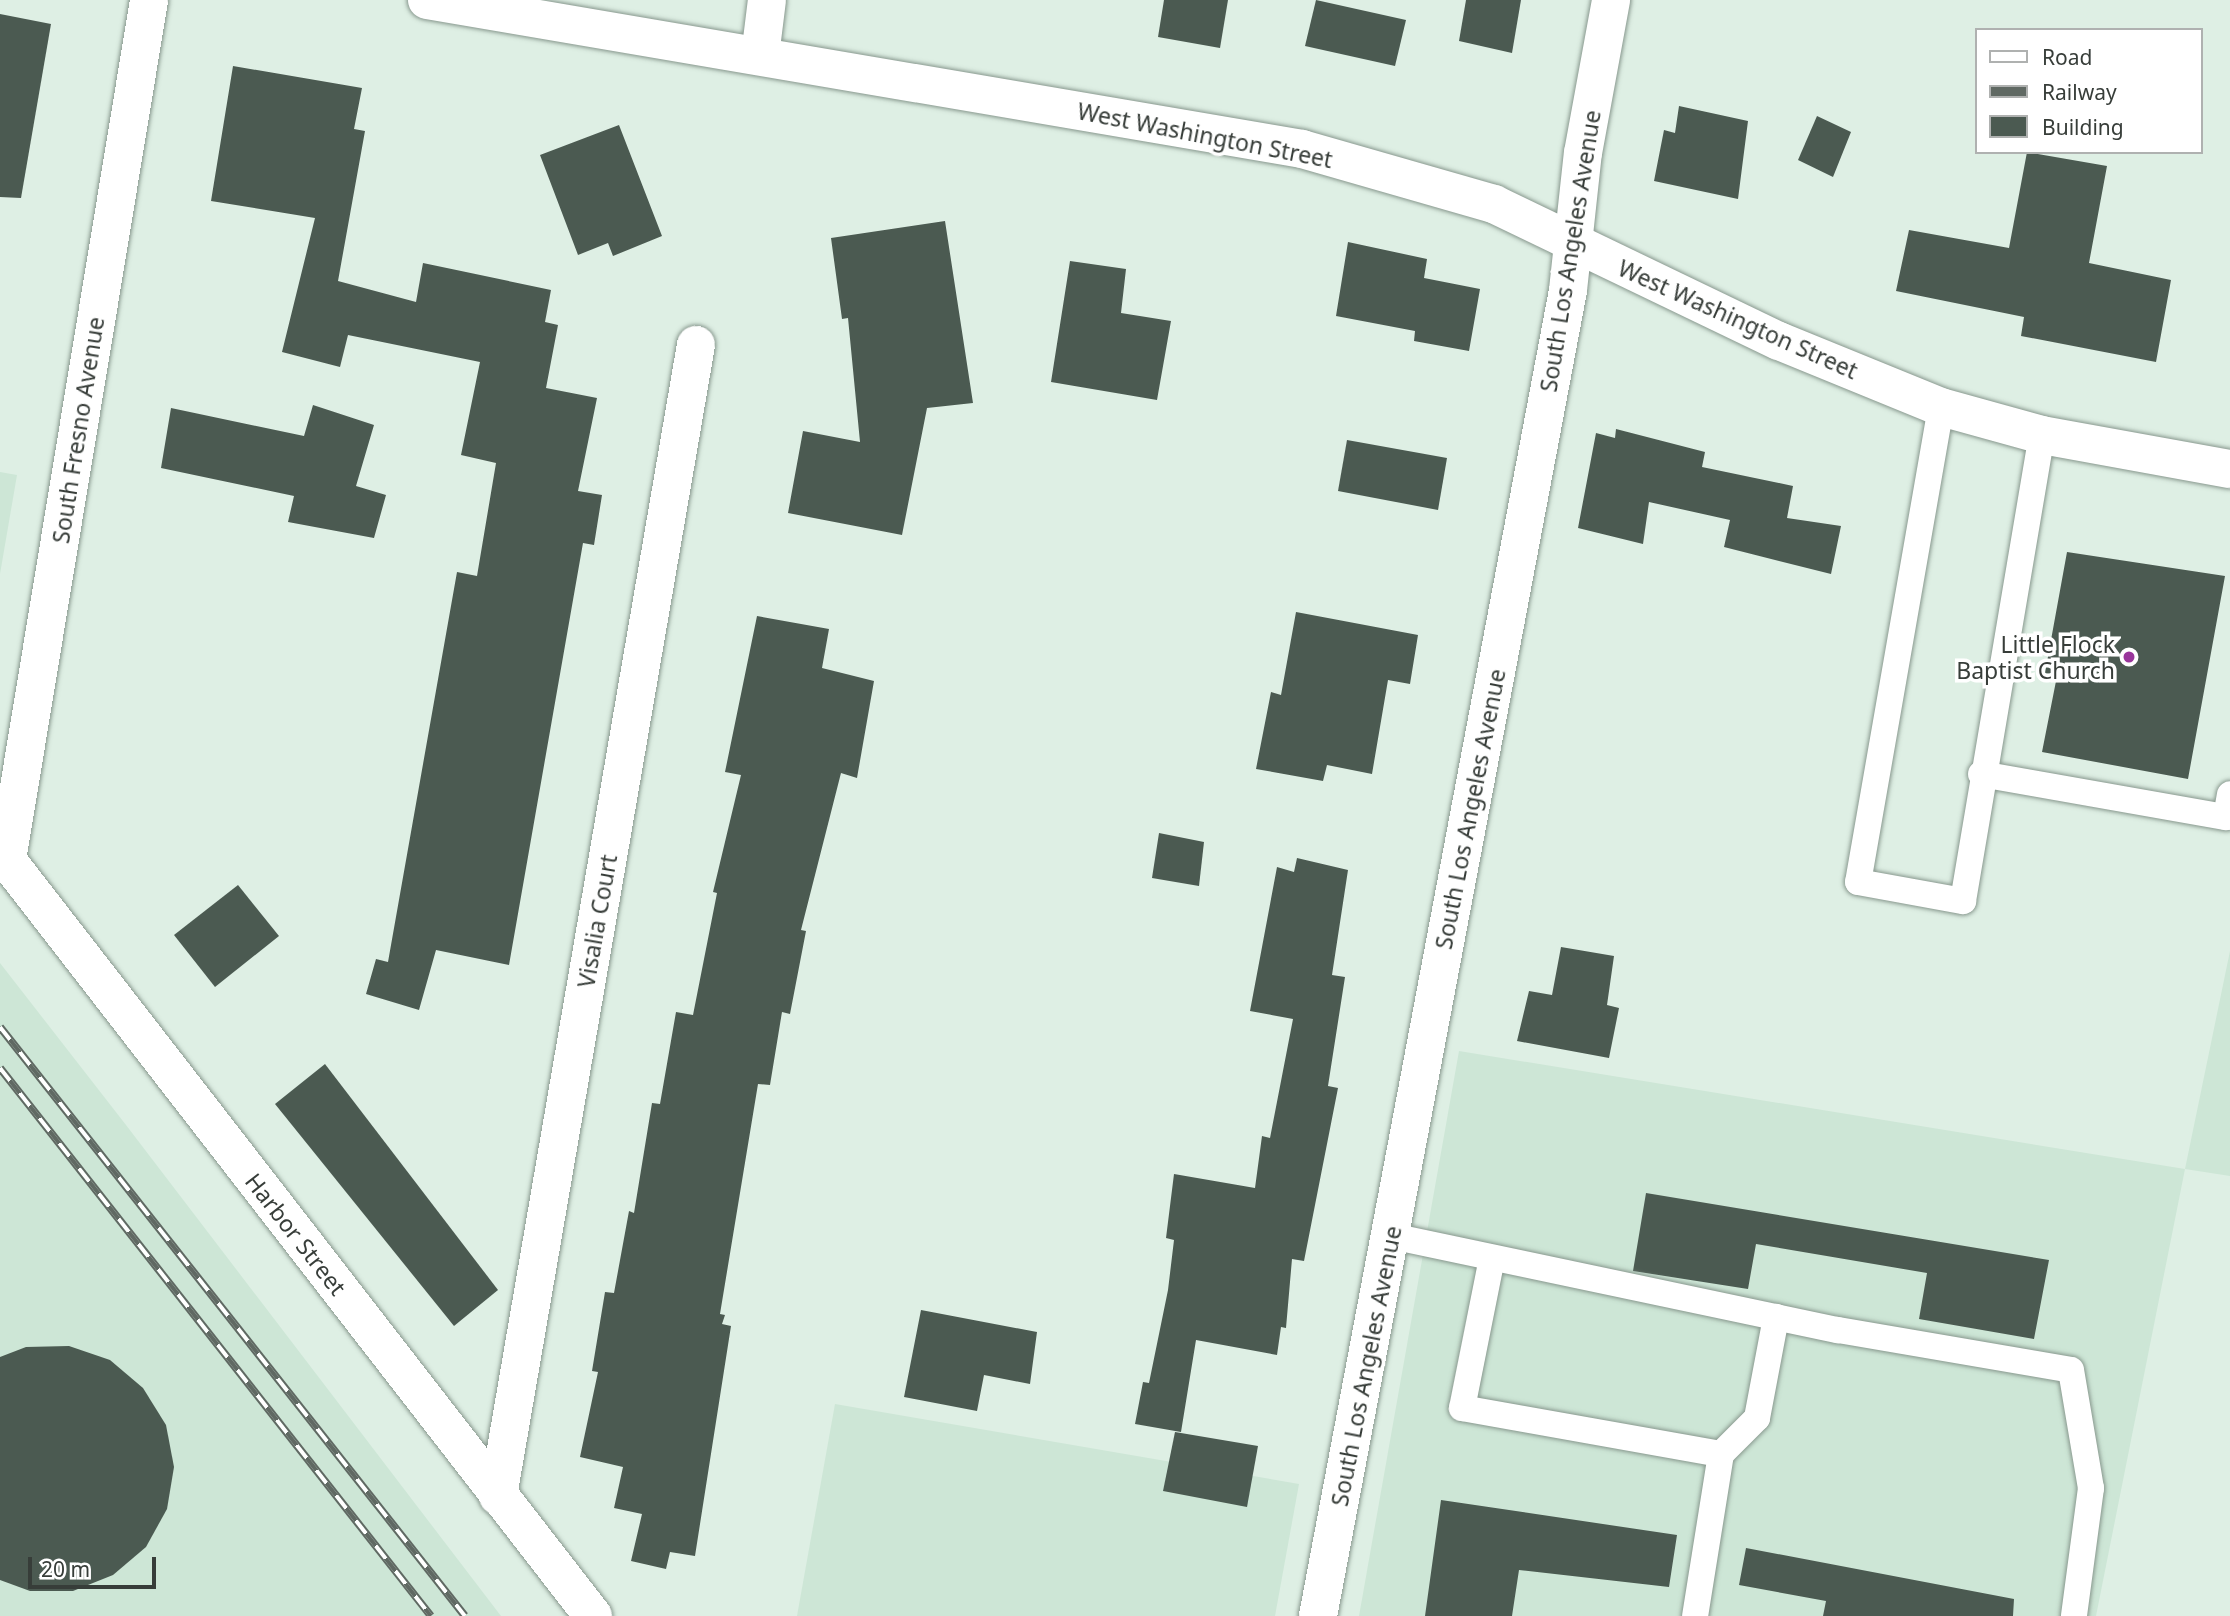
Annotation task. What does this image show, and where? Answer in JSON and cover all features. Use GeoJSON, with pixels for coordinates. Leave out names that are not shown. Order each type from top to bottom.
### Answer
{"type":"FeatureCollection","features":[{"type":"Feature","properties":{"kind":"street","name":"South Fresno Avenue"},"geometry":{"type":"LineString","coordinates":[[2,857],[149,0]]}},
{"type":"Feature","properties":{"kind":"street","name":"West Washington Street"},"geometry":{"type":"LineString","coordinates":[[427,0],[1302,149],[1494,204],[1779,341],[1941,407],[2042,435],[2230,469]]}},
{"type":"Feature","properties":{"kind":"street"},"geometry":{"type":"LineString","coordinates":[[760,56],[766,0]]}},
{"type":"Feature","properties":{"kind":"street","name":"South Los Angeles Avenue"},"geometry":{"type":"LineString","coordinates":[[1318,1616],[1391,1236],[1573,244],[1583,153],[1611,0]]}},
{"type":"Feature","properties":{"kind":"street","name":"Visalia Court"},"geometry":{"type":"LineString","coordinates":[[498,1496],[696,345]]}},
{"type":"Feature","properties":{"kind":"street","name":"Harbor Street"},"geometry":{"type":"LineString","coordinates":[[2,857],[593,1616]]}},
{"type":"Feature","properties":{"kind":"lane"},"geometry":{"type":"LineString","coordinates":[[1941,407],[1858,882],[1963,901],[1981,774],[2042,435]]}},
{"type":"Feature","properties":{"kind":"lane"},"geometry":{"type":"LineString","coordinates":[[1981,774],[2226,817],[2230,794]]}},
{"type":"Feature","properties":{"kind":"lane"},"geometry":{"type":"LineString","coordinates":[[1391,1236],[1776,1317],[2071,1370],[2091,1488],[2074,1616]]}},
{"type":"Feature","properties":{"kind":"lane"},"geometry":{"type":"LineString","coordinates":[[1492,1258],[1462,1408],[1721,1454]]}},
{"type":"Feature","properties":{"kind":"lane"},"geometry":{"type":"LineString","coordinates":[[1696,1616],[1721,1454],[1757,1418],[1776,1317]]}},
{"type":"Feature","properties":{"kind":"shaded area"},"geometry":{"type":"Polygon","coordinates":[[[0,472],[17,475],[0,574],[0,472]]]}},
{"type":"Feature","properties":{"kind":"shaded area"},"geometry":{"type":"Polygon","coordinates":[[[2230,951],[2230,1176],[2185,1169],[2230,951]]]}},
{"type":"Feature","properties":{"kind":"shaded area"},"geometry":{"type":"Polygon","coordinates":[[[0,963],[126,1125],[501,1616],[0,1616],[0,963]]]}},
{"type":"Feature","properties":{"kind":"shaded area"},"geometry":{"type":"Polygon","coordinates":[[[1459,1051],[2185,1169],[2096,1616],[1359,1616],[1459,1051]]]}},
{"type":"Feature","properties":{"kind":"shaded area"},"geometry":{"type":"Polygon","coordinates":[[[835,1404],[1299,1484],[1275,1616],[797,1616],[835,1404]]]}},
{"type":"Feature","properties":{"kind":"building"},"geometry":{"type":"Polygon","coordinates":[[[1164,0],[1228,0],[1220,48],[1158,37],[1164,0]]]}},
{"type":"Feature","properties":{"kind":"building"},"geometry":{"type":"Polygon","coordinates":[[[1316,0],[1406,20],[1395,66],[1305,46],[1316,0]]]}},
{"type":"Feature","properties":{"kind":"building"},"geometry":{"type":"Polygon","coordinates":[[[1466,0],[1521,0],[1512,53],[1459,41],[1466,0]]]}},
{"type":"Feature","properties":{"kind":"building"},"geometry":{"type":"Polygon","coordinates":[[[0,14],[51,24],[21,198],[0,197],[0,14]]]}},
{"type":"Feature","properties":{"kind":"building"},"geometry":{"type":"Polygon","coordinates":[[[233,66],[362,88],[354,129],[365,131],[338,281],[416,302],[423,263],[551,290],[545,322],[558,325],[546,388],[597,398],[578,491],[602,495],[594,545],[583,543],[509,965],[436,950],[419,1010],[366,994],[376,959],[388,962],[457,572],[477,576],[496,463],[461,455],[480,362],[348,335],[340,367],[282,352],[315,218],[211,201],[233,66]]]}},
{"type":"Feature","properties":{"kind":"building"},"geometry":{"type":"Polygon","coordinates":[[[1679,106],[1748,121],[1738,199],[1654,181],[1664,130],[1675,133],[1679,106]]]}},
{"type":"Feature","properties":{"kind":"building"},"geometry":{"type":"Polygon","coordinates":[[[1817,116],[1851,132],[1833,177],[1798,160],[1817,116]]]}},
{"type":"Feature","properties":{"kind":"building"},"geometry":{"type":"Polygon","coordinates":[[[619,125],[662,236],[613,256],[608,243],[578,255],[540,155],[619,125]]]}},
{"type":"Feature","properties":{"kind":"building"},"geometry":{"type":"Polygon","coordinates":[[[2027,154],[2107,166],[2089,263],[2171,280],[2156,362],[2021,336],[2024,317],[1896,291],[1909,230],[2009,248],[2027,154]]]}},
{"type":"Feature","properties":{"kind":"building"},"geometry":{"type":"Polygon","coordinates":[[[945,221],[973,403],[927,408],[902,535],[788,513],[803,431],[860,442],[848,318],[842,319],[831,238],[945,221]]]}},
{"type":"Feature","properties":{"kind":"building"},"geometry":{"type":"Polygon","coordinates":[[[1348,242],[1427,259],[1424,278],[1480,289],[1469,351],[1414,341],[1415,331],[1336,316],[1348,242]]]}},
{"type":"Feature","properties":{"kind":"building"},"geometry":{"type":"Polygon","coordinates":[[[1070,261],[1126,269],[1121,313],[1171,321],[1157,400],[1051,382],[1070,261]]]}},
{"type":"Feature","properties":{"kind":"building"},"geometry":{"type":"Polygon","coordinates":[[[313,405],[374,425],[356,486],[386,495],[374,538],[288,522],[294,496],[161,468],[171,408],[304,436],[313,405]]]}},
{"type":"Feature","properties":{"kind":"building"},"geometry":{"type":"Polygon","coordinates":[[[1616,429],[1705,452],[1702,467],[1793,486],[1787,518],[1841,526],[1831,574],[1724,547],[1730,520],[1649,502],[1643,544],[1578,528],[1596,433],[1615,438],[1616,429]]]}},
{"type":"Feature","properties":{"kind":"building"},"geometry":{"type":"Polygon","coordinates":[[[1347,440],[1447,458],[1438,510],[1338,491],[1347,440]]]}},
{"type":"Feature","properties":{"kind":"building","name":"Little Flock Baptist Church"},"geometry":{"type":"Polygon","coordinates":[[[2067,552],[2225,576],[2188,779],[2042,752],[2057,676],[2045,673],[2067,552]]]}},
{"type":"Feature","properties":{"kind":"building"},"geometry":{"type":"Polygon","coordinates":[[[1296,612],[1418,635],[1410,684],[1388,680],[1372,774],[1327,765],[1323,781],[1256,769],[1271,692],[1281,695],[1296,612]]]}},
{"type":"Feature","properties":{"kind":"building"},"geometry":{"type":"Polygon","coordinates":[[[757,616],[829,629],[822,668],[874,681],[857,778],[841,773],[801,930],[806,931],[790,1014],[782,1012],[770,1085],[758,1084],[720,1314],[725,1315],[722,1324],[731,1326],[695,1556],[670,1552],[666,1569],[631,1561],[642,1514],[614,1508],[623,1467],[580,1457],[598,1372],[592,1371],[605,1292],[614,1293],[629,1211],[634,1213],[652,1103],[660,1104],[676,1012],[693,1015],[717,893],[713,892],[741,775],[725,772],[757,616]]]}},
{"type":"Feature","properties":{"kind":"building"},"geometry":{"type":"Polygon","coordinates":[[[1159,833],[1204,842],[1199,886],[1152,878],[1159,833]]]}},
{"type":"Feature","properties":{"kind":"building"},"geometry":{"type":"Polygon","coordinates":[[[1297,858],[1348,870],[1332,975],[1345,977],[1328,1086],[1338,1088],[1304,1261],[1292,1259],[1286,1328],[1281,1327],[1277,1355],[1196,1340],[1181,1432],[1135,1424],[1143,1382],[1149,1383],[1168,1290],[1174,1240],[1166,1238],[1174,1174],[1255,1188],[1262,1136],[1270,1138],[1293,1019],[1250,1011],[1277,867],[1294,872],[1297,858]]]}},
{"type":"Feature","properties":{"kind":"building"},"geometry":{"type":"Polygon","coordinates":[[[238,885],[279,936],[215,987],[174,935],[238,885]]]}},
{"type":"Feature","properties":{"kind":"building"},"geometry":{"type":"Polygon","coordinates":[[[1561,947],[1614,956],[1607,1005],[1619,1008],[1609,1058],[1517,1041],[1529,991],[1552,995],[1561,947]]]}},
{"type":"Feature","properties":{"kind":"building"},"geometry":{"type":"Polygon","coordinates":[[[325,1064],[498,1290],[454,1326],[275,1104],[325,1064]]]}},
{"type":"Feature","properties":{"kind":"building"},"geometry":{"type":"Polygon","coordinates":[[[1646,1193],[2049,1260],[2034,1339],[1919,1319],[1927,1273],[1756,1244],[1748,1289],[1633,1271],[1646,1193]]]}},
{"type":"Feature","properties":{"kind":"building"},"geometry":{"type":"Polygon","coordinates":[[[921,1310],[1037,1332],[1030,1384],[984,1375],[977,1411],[904,1397],[921,1310]]]}},
{"type":"Feature","properties":{"kind":"building"},"geometry":{"type":"Polygon","coordinates":[[[69,1346],[110,1360],[143,1388],[166,1425],[174,1467],[167,1509],[146,1547],[113,1575],[73,1591],[30,1591],[0,1580],[0,1357],[26,1347],[69,1346]]]}},
{"type":"Feature","properties":{"kind":"building"},"geometry":{"type":"Polygon","coordinates":[[[1175,1432],[1258,1446],[1247,1507],[1163,1491],[1175,1432]]]}},
{"type":"Feature","properties":{"kind":"building"},"geometry":{"type":"Polygon","coordinates":[[[1441,1500],[1677,1535],[1669,1587],[1519,1570],[1512,1616],[1425,1616],[1441,1500]]]}},
{"type":"Feature","properties":{"kind":"building"},"geometry":{"type":"Polygon","coordinates":[[[1746,1548],[2014,1599],[2013,1616],[1823,1616],[1826,1601],[1739,1585],[1746,1548]]]}},
{"type":"Feature","properties":{"kind":"railway"},"geometry":{"type":"LineString","coordinates":[[0,1027],[465,1616]]}},
{"type":"Feature","properties":{"kind":"railway"},"geometry":{"type":"LineString","coordinates":[[0,1068],[431,1616]]}},
{"type":"Feature","properties":{"kind":"place","name":"Little Flock Baptist Church"},"geometry":{"type":"Point","coordinates":[2129,657]}}]}
